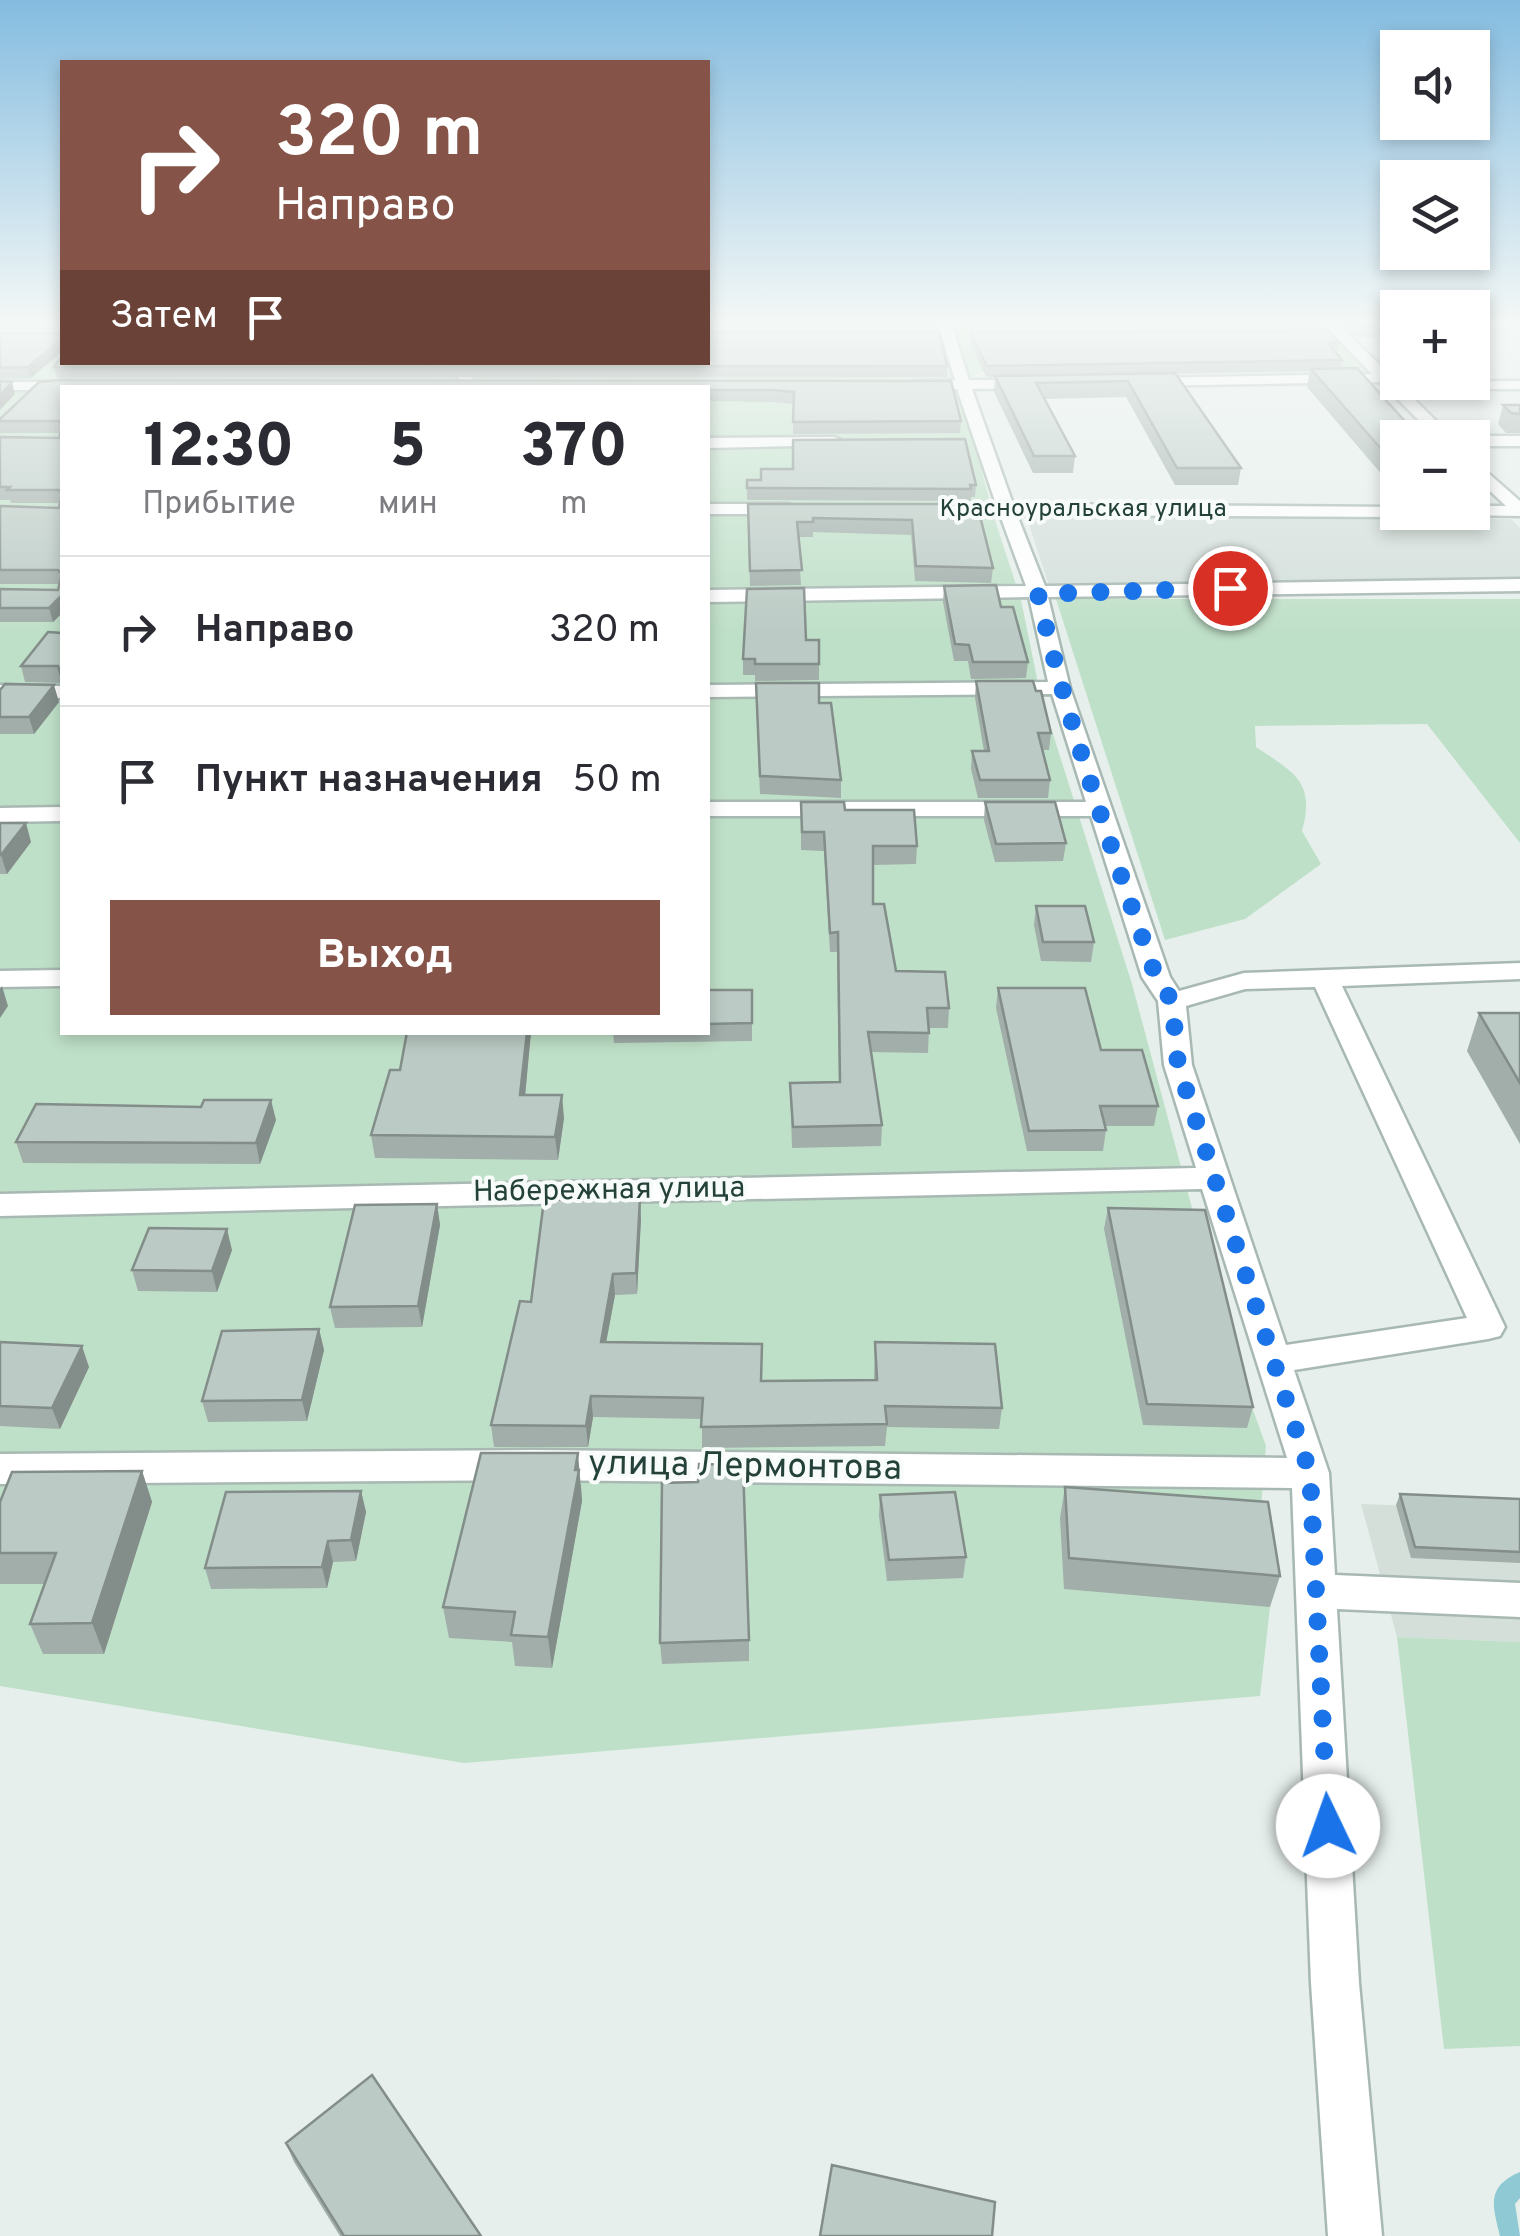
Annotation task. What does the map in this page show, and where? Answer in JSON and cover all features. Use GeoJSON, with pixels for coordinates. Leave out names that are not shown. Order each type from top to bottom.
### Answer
{"type":"FeatureCollection","features":[{"type":"Feature","properties":{"kind":"street"},"geometry":{"type":"LineString","coordinates":[[969,424],[971,442],[1006,509],[1038,594],[1060,688],[1098,809],[1156,977],[1172,1001],[1178,1065],[1310,1474],[1335,1983],[1355,2236]]}},
{"type":"Feature","properties":{"kind":"street"},"geometry":{"type":"LineString","coordinates":[[1490,441],[1520,441]]}},
{"type":"Feature","properties":{"kind":"street"},"geometry":{"type":"LineString","coordinates":[[710,443],[844,442]]}},
{"type":"Feature","properties":{"kind":"street"},"geometry":{"type":"LineString","coordinates":[[1490,481],[1520,510]]}},
{"type":"Feature","properties":{"kind":"street"},"geometry":{"type":"LineString","coordinates":[[710,508],[807,509]]}},
{"type":"Feature","properties":{"kind":"street","name":"Красноуральская улица"},"geometry":{"type":"LineString","coordinates":[[927,509],[1380,512]]}},
{"type":"Feature","properties":{"kind":"street"},"geometry":{"type":"LineString","coordinates":[[1490,511],[1520,510]]}},
{"type":"Feature","properties":{"kind":"street"},"geometry":{"type":"LineString","coordinates":[[710,596],[1520,585]]}},
{"type":"Feature","properties":{"kind":"street"},"geometry":{"type":"LineString","coordinates":[[710,692],[1060,688]]}},
{"type":"Feature","properties":{"kind":"street"},"geometry":{"type":"LineString","coordinates":[[0,691],[60,692]]}},
{"type":"Feature","properties":{"kind":"street"},"geometry":{"type":"LineString","coordinates":[[710,808],[1098,809]]}},
{"type":"Feature","properties":{"kind":"street"},"geometry":{"type":"LineString","coordinates":[[0,815],[60,814]]}},
{"type":"Feature","properties":{"kind":"street"},"geometry":{"type":"LineString","coordinates":[[1172,1001],[1244,981],[1520,970]]}},
{"type":"Feature","properties":{"kind":"street"},"geometry":{"type":"LineString","coordinates":[[1274,1360],[1488,1327],[1324,977]]}},
{"type":"Feature","properties":{"kind":"street"},"geometry":{"type":"LineString","coordinates":[[0,979],[60,978]]}},
{"type":"Feature","properties":{"kind":"street","name":"Набережная улица"},"geometry":{"type":"LineString","coordinates":[[0,1205],[1217,1178]]}},
{"type":"Feature","properties":{"kind":"street","name":"улица Лермонтова"},"geometry":{"type":"LineString","coordinates":[[0,1468],[554,1465],[1310,1474]]}},
{"type":"Feature","properties":{"kind":"street"},"geometry":{"type":"LineString","coordinates":[[1316,1590],[1520,1600]]}},
{"type":"Feature","properties":{"kind":"shaded area"},"geometry":{"type":"Polygon","coordinates":[[[1026,515],[1380,518],[1380,530],[1490,530],[1490,519],[1511,519],[1520,528],[1520,594],[1051,592],[1026,515]]]}},
{"type":"Feature","properties":{"kind":"shaded area"},"geometry":{"type":"Polygon","coordinates":[[[1361,1504],[1520,1510],[1520,1642],[1397,1637],[1361,1504]]]}},
{"type":"Feature","properties":{"kind":"green space"},"geometry":{"type":"Polygon","coordinates":[[[0,424],[60,424],[60,1035],[710,1035],[710,424],[970,424],[1021,600],[1040,693],[1132,984],[1226,1335],[1266,1446],[1259,1533],[1270,1607],[1260,1696],[464,1763],[0,1686],[0,424]]]}},
{"type":"Feature","properties":{"kind":"green space"},"geometry":{"type":"Polygon","coordinates":[[[1056,599],[1520,599],[1520,843],[1427,724],[1255,726],[1256,747],[1291,771],[1303,789],[1306,814],[1302,831],[1321,864],[1245,919],[1165,940],[1056,599]]]}},
{"type":"Feature","properties":{"kind":"green space"},"geometry":{"type":"Polygon","coordinates":[[[1397,1637],[1520,1642],[1520,2046],[1444,2049],[1397,1637]]]}},
{"type":"Feature","properties":{"kind":"building"},"geometry":{"type":"Polygon","coordinates":[[[1019,424],[1058,424],[1075,456],[1034,456],[1019,424]]]}},
{"type":"Feature","properties":{"kind":"building"},"geometry":{"type":"Polygon","coordinates":[[[1152,424],[1211,424],[1241,468],[1177,468],[1152,424]]]}},
{"type":"Feature","properties":{"kind":"building"},"geometry":{"type":"Polygon","coordinates":[[[1360,424],[1380,424],[1380,448],[1360,424]]]}},
{"type":"Feature","properties":{"kind":"building"},"geometry":{"type":"Polygon","coordinates":[[[60,434],[60,491],[0,487],[0,437],[59,438],[60,434]]]}},
{"type":"Feature","properties":{"kind":"building"},"geometry":{"type":"Polygon","coordinates":[[[965,439],[976,485],[970,485],[971,489],[747,488],[747,480],[761,480],[761,469],[793,469],[793,440],[965,439]]]}},
{"type":"Feature","properties":{"kind":"building"},"geometry":{"type":"Polygon","coordinates":[[[60,503],[60,572],[0,570],[0,506],[59,508],[60,503]]]}},
{"type":"Feature","properties":{"kind":"building"},"geometry":{"type":"Polygon","coordinates":[[[748,504],[977,504],[993,568],[916,566],[912,520],[813,518],[813,522],[797,522],[802,570],[750,571],[748,504]]]}},
{"type":"Feature","properties":{"kind":"building"},"geometry":{"type":"Polygon","coordinates":[[[60,582],[60,597],[49,608],[0,608],[0,589],[58,590],[60,582]]]}},
{"type":"Feature","properties":{"kind":"building"},"geometry":{"type":"Polygon","coordinates":[[[996,585],[1001,607],[1013,607],[1028,662],[973,662],[969,645],[955,644],[944,586],[996,585]]]}},
{"type":"Feature","properties":{"kind":"building"},"geometry":{"type":"Polygon","coordinates":[[[804,588],[806,640],[819,640],[819,664],[755,664],[755,659],[743,659],[747,589],[804,588]]]}},
{"type":"Feature","properties":{"kind":"building"},"geometry":{"type":"Polygon","coordinates":[[[48,632],[60,633],[60,673],[58,666],[21,666],[48,632]]]}},
{"type":"Feature","properties":{"kind":"building"},"geometry":{"type":"Polygon","coordinates":[[[976,681],[1033,681],[1036,691],[1041,691],[1051,733],[1038,733],[1050,780],[980,780],[972,751],[989,751],[976,681]]]}},
{"type":"Feature","properties":{"kind":"building"},"geometry":{"type":"Polygon","coordinates":[[[756,683],[819,683],[819,703],[831,703],[841,780],[760,776],[756,683]]]}},
{"type":"Feature","properties":{"kind":"building"},"geometry":{"type":"Polygon","coordinates":[[[5,684],[54,685],[29,717],[0,717],[0,690],[5,684]]]}},
{"type":"Feature","properties":{"kind":"building"},"geometry":{"type":"Polygon","coordinates":[[[801,802],[844,802],[845,810],[914,810],[917,846],[873,846],[873,904],[884,904],[896,971],[945,972],[949,1008],[927,1008],[929,1033],[868,1032],[882,1125],[793,1127],[790,1083],[840,1082],[838,932],[830,933],[824,832],[802,832],[801,802]]]}},
{"type":"Feature","properties":{"kind":"building"},"geometry":{"type":"Polygon","coordinates":[[[985,802],[1055,802],[1066,843],[996,844],[985,802]]]}},
{"type":"Feature","properties":{"kind":"building"},"geometry":{"type":"Polygon","coordinates":[[[0,823],[26,823],[1,855],[0,855],[0,823]]]}},
{"type":"Feature","properties":{"kind":"building"},"geometry":{"type":"Polygon","coordinates":[[[1036,906],[1085,906],[1094,942],[1043,942],[1036,906]]]}},
{"type":"Feature","properties":{"kind":"building"},"geometry":{"type":"Polygon","coordinates":[[[998,988],[1085,988],[1101,1050],[1142,1050],[1158,1106],[1100,1106],[1106,1130],[1029,1131],[998,988]]]}},
{"type":"Feature","properties":{"kind":"building"},"geometry":{"type":"Polygon","coordinates":[[[710,990],[752,990],[752,1023],[710,1024],[710,990]]]}},
{"type":"Feature","properties":{"kind":"building"},"geometry":{"type":"Polygon","coordinates":[[[1479,1013],[1520,1013],[1520,1083],[1479,1013]]]}},
{"type":"Feature","properties":{"kind":"building"},"geometry":{"type":"Polygon","coordinates":[[[406,1035],[527,1035],[520,1095],[562,1095],[555,1137],[371,1135],[390,1070],[400,1070],[406,1035]]]}},
{"type":"Feature","properties":{"kind":"building"},"geometry":{"type":"Polygon","coordinates":[[[204,1100],[271,1100],[256,1143],[16,1142],[36,1104],[201,1107],[204,1100]]]}},
{"type":"Feature","properties":{"kind":"building"},"geometry":{"type":"Polygon","coordinates":[[[640,1198],[636,1273],[613,1274],[601,1342],[762,1344],[761,1381],[877,1380],[875,1342],[995,1344],[1002,1408],[885,1406],[887,1424],[701,1427],[703,1398],[591,1396],[586,1426],[491,1425],[520,1301],[531,1302],[544,1200],[640,1198]]]}},
{"type":"Feature","properties":{"kind":"building"},"geometry":{"type":"Polygon","coordinates":[[[437,1204],[418,1306],[330,1307],[355,1205],[437,1204]]]}},
{"type":"Feature","properties":{"kind":"building"},"geometry":{"type":"Polygon","coordinates":[[[1108,1208],[1205,1210],[1253,1407],[1147,1404],[1108,1208]]]}},
{"type":"Feature","properties":{"kind":"building"},"geometry":{"type":"Polygon","coordinates":[[[149,1228],[227,1229],[212,1271],[132,1270],[149,1228]]]}},
{"type":"Feature","properties":{"kind":"building"},"geometry":{"type":"Polygon","coordinates":[[[319,1329],[302,1400],[202,1401],[222,1331],[319,1329]]]}},
{"type":"Feature","properties":{"kind":"building"},"geometry":{"type":"Polygon","coordinates":[[[0,1342],[82,1346],[52,1408],[0,1406],[0,1342]]]}},
{"type":"Feature","properties":{"kind":"building"},"geometry":{"type":"Polygon","coordinates":[[[481,1453],[578,1453],[575,1470],[579,1470],[548,1637],[511,1635],[515,1612],[443,1607],[481,1453]]]}},
{"type":"Feature","properties":{"kind":"building"},"geometry":{"type":"Polygon","coordinates":[[[699,1464],[743,1465],[749,1640],[660,1643],[662,1483],[698,1482],[699,1464]]]}},
{"type":"Feature","properties":{"kind":"building"},"geometry":{"type":"Polygon","coordinates":[[[142,1471],[92,1623],[30,1624],[56,1553],[0,1553],[0,1502],[12,1472],[142,1471]]]}},
{"type":"Feature","properties":{"kind":"building"},"geometry":{"type":"Polygon","coordinates":[[[1065,1487],[1268,1502],[1280,1576],[1069,1558],[1065,1487]]]}},
{"type":"Feature","properties":{"kind":"building"},"geometry":{"type":"Polygon","coordinates":[[[361,1491],[351,1540],[328,1541],[322,1567],[205,1568],[226,1492],[361,1491]]]}},
{"type":"Feature","properties":{"kind":"building"},"geometry":{"type":"Polygon","coordinates":[[[955,1492],[966,1557],[889,1560],[880,1495],[955,1492]]]}},
{"type":"Feature","properties":{"kind":"building"},"geometry":{"type":"Polygon","coordinates":[[[1400,1494],[1520,1499],[1520,1552],[1415,1547],[1400,1494]]]}},
{"type":"Feature","properties":{"kind":"building"},"geometry":{"type":"Polygon","coordinates":[[[372,2075],[481,2236],[344,2236],[286,2143],[372,2075]]]}},
{"type":"Feature","properties":{"kind":"building"},"geometry":{"type":"Polygon","coordinates":[[[832,2165],[995,2202],[992,2236],[820,2236],[832,2165]]]}},
{"type":"Feature","properties":{"kind":"waterway"},"geometry":{"type":"LineString","coordinates":[[1511,2236],[1503,2200],[1520,2183]]}},
{"type":"Feature","properties":{"kind":"route"},"geometry":{"type":"LineString","coordinates":[[1230,588],[1038,594],[1060,688],[1098,809],[1156,977],[1172,1001],[1178,1065],[1310,1474],[1328,1826]]}}]}
